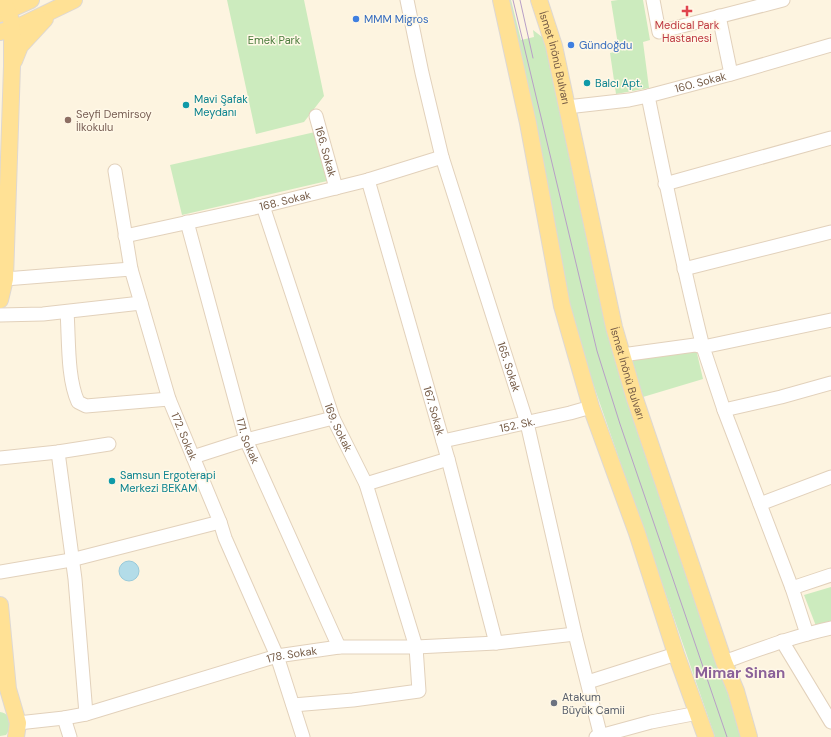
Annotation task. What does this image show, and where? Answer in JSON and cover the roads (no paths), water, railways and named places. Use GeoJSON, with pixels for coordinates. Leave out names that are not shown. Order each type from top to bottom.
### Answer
{"type":"FeatureCollection","features":[{"type":"Feature","properties":{"kind":"main road"},"geometry":{"type":"LineString","coordinates":[[0,300],[5,279],[12,66],[6,31],[11,20],[3,8],[31,0]]}},
{"type":"Feature","properties":{"kind":"main road"},"geometry":{"type":"LineString","coordinates":[[501,0],[528,123],[562,306],[591,407],[706,737]]}},
{"type":"Feature","properties":{"kind":"main road","name":"İsmet İnönü Bulvarı"},"geometry":{"type":"LineString","coordinates":[[539,0],[554,46],[614,327],[622,355],[634,396],[724,662],[736,691],[750,737]]}},
{"type":"Feature","properties":{"kind":"main road"},"geometry":{"type":"LineString","coordinates":[[6,31],[67,3]]}},
{"type":"Feature","properties":{"kind":"main road"},"geometry":{"type":"LineString","coordinates":[[12,66],[18,51],[26,39],[47,17],[67,3]]}},
{"type":"Feature","properties":{"kind":"main road"},"geometry":{"type":"LineString","coordinates":[[0,605],[8,689],[17,730]]}},
{"type":"Feature","properties":{"kind":"street","name":"165. Sokak"},"geometry":{"type":"LineString","coordinates":[[407,0],[422,73],[442,157],[527,423],[575,634],[588,682],[599,736]]}},
{"type":"Feature","properties":{"kind":"street"},"geometry":{"type":"LineString","coordinates":[[654,0],[659,32],[783,0]]}},
{"type":"Feature","properties":{"kind":"street"},"geometry":{"type":"LineString","coordinates":[[720,16],[731,74]]}},
{"type":"Feature","properties":{"kind":"street","name":"160. Sokak"},"geometry":{"type":"LineString","coordinates":[[567,107],[629,100],[648,96],[831,45]]}},
{"type":"Feature","properties":{"kind":"street"},"geometry":{"type":"LineString","coordinates":[[648,96],[665,184],[703,347],[724,410],[792,588],[807,634]]}},
{"type":"Feature","properties":{"kind":"street","name":"166. Sokak"},"geometry":{"type":"LineString","coordinates":[[316,116],[336,188]]}},
{"type":"Feature","properties":{"kind":"street"},"geometry":{"type":"LineString","coordinates":[[665,184],[831,138]]}},
{"type":"Feature","properties":{"kind":"street","name":"168. Sokak"},"geometry":{"type":"LineString","coordinates":[[126,236],[263,206],[368,180],[442,157]]}},
{"type":"Feature","properties":{"kind":"street","name":"172. Sokak"},"geometry":{"type":"LineString","coordinates":[[115,171],[131,269],[169,399],[220,522],[225,538],[277,656],[303,737]]}},
{"type":"Feature","properties":{"kind":"street","name":"167. Sokak"},"geometry":{"type":"LineString","coordinates":[[368,180],[444,442],[496,643]]}},
{"type":"Feature","properties":{"kind":"street","name":"169. Sokak"},"geometry":{"type":"LineString","coordinates":[[263,206],[333,418],[366,484],[416,647],[419,691],[353,700],[293,705]]}},
{"type":"Feature","properties":{"kind":"street","name":"171. Sokak"},"geometry":{"type":"LineString","coordinates":[[187,222],[246,440],[340,647]]}},
{"type":"Feature","properties":{"kind":"street"},"geometry":{"type":"LineString","coordinates":[[684,269],[831,232]]}},
{"type":"Feature","properties":{"kind":"street"},"geometry":{"type":"LineString","coordinates":[[5,279],[131,269]]}},
{"type":"Feature","properties":{"kind":"street"},"geometry":{"type":"LineString","coordinates":[[0,315],[43,314],[141,304]]}},
{"type":"Feature","properties":{"kind":"street"},"geometry":{"type":"LineString","coordinates":[[67,312],[74,393],[78,402],[86,406],[169,399]]}},
{"type":"Feature","properties":{"kind":"street"},"geometry":{"type":"LineString","coordinates":[[622,355],[695,345],[703,347],[831,320]]}},
{"type":"Feature","properties":{"kind":"street"},"geometry":{"type":"LineString","coordinates":[[724,410],[781,397],[831,383]]}},
{"type":"Feature","properties":{"kind":"street","name":"152. Sk."},"geometry":{"type":"LineString","coordinates":[[444,442],[591,407]]}},
{"type":"Feature","properties":{"kind":"street"},"geometry":{"type":"LineString","coordinates":[[192,457],[246,440],[333,418]]}},
{"type":"Feature","properties":{"kind":"street"},"geometry":{"type":"LineString","coordinates":[[0,458],[58,452],[109,444]]}},
{"type":"Feature","properties":{"kind":"street"},"geometry":{"type":"LineString","coordinates":[[58,452],[74,579],[86,714]]}},
{"type":"Feature","properties":{"kind":"street"},"geometry":{"type":"LineString","coordinates":[[366,484],[448,458]]}},
{"type":"Feature","properties":{"kind":"street"},"geometry":{"type":"LineString","coordinates":[[760,504],[831,477]]}},
{"type":"Feature","properties":{"kind":"street"},"geometry":{"type":"LineString","coordinates":[[0,572],[71,560],[220,522]]}},
{"type":"Feature","properties":{"kind":"street"},"geometry":{"type":"LineString","coordinates":[[792,588],[831,575]]}},
{"type":"Feature","properties":{"kind":"street"},"geometry":{"type":"LineString","coordinates":[[724,662],[782,641],[831,628]]}},
{"type":"Feature","properties":{"kind":"street","name":"178. Sokak"},"geometry":{"type":"LineString","coordinates":[[17,730],[86,714],[277,656],[340,647],[416,647],[496,643],[575,634]]}},
{"type":"Feature","properties":{"kind":"street"},"geometry":{"type":"LineString","coordinates":[[782,641],[831,722]]}},
{"type":"Feature","properties":{"kind":"street"},"geometry":{"type":"LineString","coordinates":[[588,682],[676,654]]}},
{"type":"Feature","properties":{"kind":"street"},"geometry":{"type":"LineString","coordinates":[[599,736],[651,722],[698,713]]}},
{"type":"Feature","properties":{"kind":"street"},"geometry":{"type":"LineString","coordinates":[[64,718],[70,737]]}},
{"type":"Feature","properties":{"kind":"water"},"geometry":{"type":"Polygon","coordinates":[[[129,561],[136,564],[139,571],[136,578],[129,581],[122,578],[119,571],[122,564],[129,561]]]}},
{"type":"Feature","properties":{"kind":"tram line"},"geometry":{"type":"LineString","coordinates":[[513,0],[597,351],[620,424],[727,737]]}},
{"type":"Feature","properties":{"kind":"tram line"},"geometry":{"type":"LineString","coordinates":[[520,0],[533,58]]}},
{"type":"Feature","properties":{"kind":"place","name":"Medical Park Hastanesi"},"geometry":{"type":"Point","coordinates":[687,11]}},
{"type":"Feature","properties":{"kind":"place","name":"MMM Migros"},"geometry":{"type":"Point","coordinates":[356,19]}},
{"type":"Feature","properties":{"kind":"place","name":"Gündoğdu"},"geometry":{"type":"Point","coordinates":[571,45]}},
{"type":"Feature","properties":{"kind":"place","name":"Balcı Apt."},"geometry":{"type":"Point","coordinates":[587,83]}},
{"type":"Feature","properties":{"kind":"place","name":"Mavi Şafak Meydanı"},"geometry":{"type":"Point","coordinates":[186,105]}},
{"type":"Feature","properties":{"kind":"place","name":"Seyfi Demirsoy İlkokulu"},"geometry":{"type":"Point","coordinates":[68,120]}},
{"type":"Feature","properties":{"kind":"place","name":"Samsun Ergoterapi Merkezi BEKAM"},"geometry":{"type":"Point","coordinates":[112,481]}},
{"type":"Feature","properties":{"kind":"place","name":"Atakum Büyük Camii"},"geometry":{"type":"Point","coordinates":[554,703]}},
{"type":"Feature","properties":{"kind":"district","name":"Mimar Sinan"},"geometry":{"type":"Point","coordinates":[740,673]}},
{"type":"Feature","properties":{"kind":"park label","name":"Emek Park"},"geometry":{"type":"Point","coordinates":[274,40]}}]}
